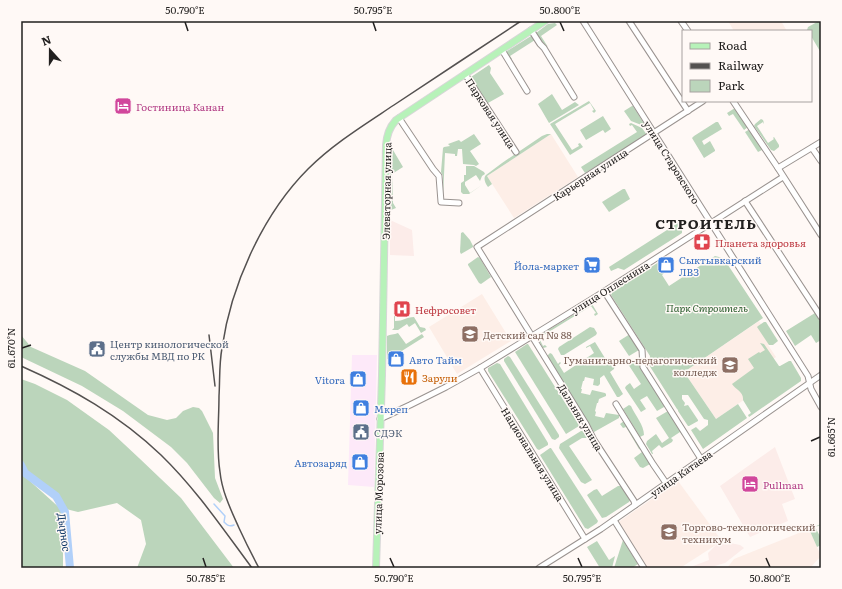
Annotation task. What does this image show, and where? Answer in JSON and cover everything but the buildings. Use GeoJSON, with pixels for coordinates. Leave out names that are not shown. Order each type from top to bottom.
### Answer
{"type":"FeatureCollection","features":[{"type":"Feature","properties":{"kind":"main road","name":"Элеваторная улица"},"geometry":{"type":"LineString","coordinates":[[380,418],[387,135],[393,123],[399,118],[545,21]]}},
{"type":"Feature","properties":{"kind":"main road","name":"улица Морозова"},"geometry":{"type":"LineString","coordinates":[[376,568],[380,418]]}},
{"type":"Feature","properties":{"kind":"street","name":"улица Старовского"},"geometry":{"type":"LineString","coordinates":[[583,21],[808,376],[811,389],[821,407]]}},
{"type":"Feature","properties":{"kind":"street"},"geometry":{"type":"LineString","coordinates":[[629,21],[682,102]]}},
{"type":"Feature","properties":{"kind":"street"},"geometry":{"type":"LineString","coordinates":[[681,21],[687,30]]}},
{"type":"Feature","properties":{"kind":"street"},"geometry":{"type":"LineString","coordinates":[[531,30],[548,53],[574,97]]}},
{"type":"Feature","properties":{"kind":"street"},"geometry":{"type":"LineString","coordinates":[[502,50],[527,91]]}},
{"type":"Feature","properties":{"kind":"street","name":"Парковая улица"},"geometry":{"type":"LineString","coordinates":[[466,74],[516,152]]}},
{"type":"Feature","properties":{"kind":"street"},"geometry":{"type":"LineString","coordinates":[[682,102],[688,111]]}},
{"type":"Feature","properties":{"kind":"street","name":"Карьерная улица"},"geometry":{"type":"LineString","coordinates":[[477,247],[702,102]]}},
{"type":"Feature","properties":{"kind":"street"},"geometry":{"type":"LineString","coordinates":[[734,102],[821,235]]}},
{"type":"Feature","properties":{"kind":"street"},"geometry":{"type":"LineString","coordinates":[[399,118],[433,169],[440,176],[441,202],[459,203]]}},
{"type":"Feature","properties":{"kind":"street"},"geometry":{"type":"LineString","coordinates":[[778,168],[821,142]]}},
{"type":"Feature","properties":{"kind":"street"},"geometry":{"type":"LineString","coordinates":[[812,148],[821,161]]}},
{"type":"Feature","properties":{"kind":"street","name":"улица Оплеснина"},"geometry":{"type":"LineString","coordinates":[[380,418],[410,405],[480,368],[604,291],[783,176]]}},
{"type":"Feature","properties":{"kind":"street"},"geometry":{"type":"LineString","coordinates":[[745,201],[821,317]]}},
{"type":"Feature","properties":{"kind":"street","name":"Дальняя улица"},"geometry":{"type":"LineString","coordinates":[[477,247],[635,505]]}},
{"type":"Feature","properties":{"kind":"street"},"geometry":{"type":"LineString","coordinates":[[604,291],[642,350],[643,367],[701,459]]}},
{"type":"Feature","properties":{"kind":"street","name":"Национальная улица"},"geometry":{"type":"LineString","coordinates":[[480,368],[585,539]]}},
{"type":"Feature","properties":{"kind":"street","name":"улица Катаева"},"geometry":{"type":"LineString","coordinates":[[539,568],[614,520],[821,376]]}},
{"type":"Feature","properties":{"kind":"street"},"geometry":{"type":"LineString","coordinates":[[616,404],[666,483]]}},
{"type":"Feature","properties":{"kind":"street"},"geometry":{"type":"LineString","coordinates":[[614,520],[644,568]]}},
{"type":"Feature","properties":{"kind":"shaded area"},"geometry":{"type":"Polygon","coordinates":[[[728,21],[781,21],[786,30],[733,30],[728,21]]]}},
{"type":"Feature","properties":{"kind":"shaded area"},"geometry":{"type":"Polygon","coordinates":[[[551,134],[578,177],[514,218],[487,176],[551,134]]]}},
{"type":"Feature","properties":{"kind":"shaded area"},"geometry":{"type":"Polygon","coordinates":[[[390,220],[412,230],[414,256],[390,255],[390,220]]]}},
{"type":"Feature","properties":{"kind":"shaded area","name":"Детский сад № 88"},"geometry":{"type":"Polygon","coordinates":[[[482,294],[511,341],[457,374],[429,327],[482,294]]]}},
{"type":"Feature","properties":{"kind":"shaded area","name":"Гуманитарно-педагогический колледж"},"geometry":{"type":"Polygon","coordinates":[[[759,321],[772,341],[768,345],[776,357],[747,377],[757,391],[716,419],[684,372],[759,321]]]}},
{"type":"Feature","properties":{"kind":"shaded area"},"geometry":{"type":"Polygon","coordinates":[[[352,355],[377,355],[374,487],[348,485],[352,355]]]}},
{"type":"Feature","properties":{"kind":"shaded area"},"geometry":{"type":"Polygon","coordinates":[[[775,447],[795,499],[782,504],[788,521],[750,537],[720,486],[775,447]]]}},
{"type":"Feature","properties":{"kind":"shaded area","name":"Торгово-технологический техникум"},"geometry":{"type":"Polygon","coordinates":[[[678,481],[722,541],[680,568],[647,568],[617,523],[678,481]]]}},
{"type":"Feature","properties":{"kind":"shaded area"},"geometry":{"type":"Polygon","coordinates":[[[809,529],[821,556],[810,568],[727,568],[734,559],[809,529]]]}},
{"type":"Feature","properties":{"kind":"shaded area"},"geometry":{"type":"Polygon","coordinates":[[[720,541],[740,545],[744,548],[725,563],[708,568],[688,568],[709,560],[708,553],[720,541]]]}},
{"type":"Feature","properties":{"kind":"green space"},"geometry":{"type":"Polygon","coordinates":[[[821,21],[821,53],[812,38],[812,30],[807,30],[808,27],[821,21]]]}},
{"type":"Feature","properties":{"kind":"green space"},"geometry":{"type":"Polygon","coordinates":[[[555,23],[557,25],[541,36],[548,47],[542,42],[536,33],[548,24],[555,23]]]}},
{"type":"Feature","properties":{"kind":"green space"},"geometry":{"type":"Polygon","coordinates":[[[531,36],[535,40],[510,56],[511,59],[507,51],[531,36]]]}},
{"type":"Feature","properties":{"kind":"green space"},"geometry":{"type":"Polygon","coordinates":[[[489,65],[491,68],[490,73],[504,94],[486,103],[471,77],[489,65]]]}},
{"type":"Feature","properties":{"kind":"green space"},"geometry":{"type":"Polygon","coordinates":[[[552,94],[562,110],[575,102],[579,105],[549,123],[538,104],[552,94]]]}},
{"type":"Feature","properties":{"kind":"green space"},"geometry":{"type":"Polygon","coordinates":[[[589,101],[596,111],[594,113],[590,103],[555,124],[572,150],[579,146],[578,144],[580,143],[583,147],[570,155],[550,124],[589,101]]]}},
{"type":"Feature","properties":{"kind":"green space"},"geometry":{"type":"Polygon","coordinates":[[[632,106],[650,133],[644,126],[631,121],[624,111],[632,106]]]}},
{"type":"Feature","properties":{"kind":"green space"},"geometry":{"type":"Polygon","coordinates":[[[735,108],[748,127],[744,130],[733,114],[729,116],[727,113],[735,108]]]}},
{"type":"Feature","properties":{"kind":"green space"},"geometry":{"type":"Polygon","coordinates":[[[603,116],[611,129],[605,133],[603,130],[586,140],[580,130],[603,116]]]}},
{"type":"Feature","properties":{"kind":"green space"},"geometry":{"type":"Polygon","coordinates":[[[761,119],[763,120],[764,124],[763,122],[757,126],[768,143],[774,139],[774,137],[779,145],[779,147],[774,151],[771,150],[754,126],[761,119]]]}},
{"type":"Feature","properties":{"kind":"green space"},"geometry":{"type":"Polygon","coordinates":[[[718,122],[722,129],[702,141],[704,145],[710,141],[715,151],[704,158],[692,138],[718,122]]]}},
{"type":"Feature","properties":{"kind":"green space"},"geometry":{"type":"Polygon","coordinates":[[[631,123],[642,128],[647,135],[585,173],[581,167],[637,132],[632,125],[630,126],[629,124],[631,123]]]}},
{"type":"Feature","properties":{"kind":"green space"},"geometry":{"type":"Polygon","coordinates":[[[750,129],[762,147],[762,150],[758,152],[745,132],[750,129]]]}},
{"type":"Feature","properties":{"kind":"green space"},"geometry":{"type":"Polygon","coordinates":[[[474,134],[481,144],[470,151],[479,164],[476,166],[463,164],[462,149],[458,149],[457,156],[455,156],[455,154],[445,153],[443,197],[443,176],[441,172],[443,148],[450,146],[448,144],[459,140],[461,142],[474,134]]]}},
{"type":"Feature","properties":{"kind":"green space"},"geometry":{"type":"Polygon","coordinates":[[[547,134],[551,134],[487,176],[492,184],[488,187],[485,181],[486,175],[547,134]]]}},
{"type":"Feature","properties":{"kind":"green space"},"geometry":{"type":"Polygon","coordinates":[[[391,144],[403,167],[392,174],[393,203],[396,208],[391,210],[390,149],[391,144]]]}},
{"type":"Feature","properties":{"kind":"green space"},"geometry":{"type":"Polygon","coordinates":[[[466,166],[474,166],[485,174],[482,176],[480,181],[476,175],[465,182],[465,185],[470,193],[482,185],[469,194],[463,194],[461,192],[461,183],[464,181],[464,175],[466,175],[466,166]]]}},
{"type":"Feature","properties":{"kind":"green space"},"geometry":{"type":"Polygon","coordinates":[[[625,189],[630,199],[609,212],[602,202],[625,189]]]}},
{"type":"Feature","properties":{"kind":"green space"},"geometry":{"type":"Polygon","coordinates":[[[678,223],[682,233],[624,270],[618,268],[611,271],[609,267],[678,223]]]}},
{"type":"Feature","properties":{"kind":"green space"},"geometry":{"type":"Polygon","coordinates":[[[463,232],[470,240],[473,247],[461,254],[461,233],[463,232]]]}},
{"type":"Feature","properties":{"kind":"green space","name":"Парк Строитель"},"geometry":{"type":"Polygon","coordinates":[[[715,256],[724,259],[763,318],[684,372],[716,419],[738,404],[747,418],[703,449],[691,430],[696,427],[700,431],[708,425],[708,420],[704,419],[688,395],[682,395],[682,399],[685,403],[684,406],[688,405],[698,420],[688,426],[649,365],[650,356],[611,295],[613,291],[659,262],[665,272],[662,275],[669,286],[715,256]]]}},
{"type":"Feature","properties":{"kind":"green space"},"geometry":{"type":"Polygon","coordinates":[[[478,257],[491,277],[481,284],[468,265],[478,257]]]}},
{"type":"Feature","properties":{"kind":"green space"},"geometry":{"type":"Polygon","coordinates":[[[591,304],[598,314],[595,316],[594,314],[596,313],[591,306],[539,338],[543,346],[545,345],[547,347],[543,348],[537,337],[591,304]]]}},
{"type":"Feature","properties":{"kind":"green space"},"geometry":{"type":"Polygon","coordinates":[[[815,313],[821,323],[821,340],[816,343],[811,335],[795,346],[786,331],[815,313]]]}},
{"type":"Feature","properties":{"kind":"green space"},"geometry":{"type":"Polygon","coordinates":[[[394,315],[395,321],[414,317],[420,327],[425,328],[426,330],[421,333],[415,323],[409,327],[407,324],[398,330],[392,330],[394,328],[394,315]]]}},
{"type":"Feature","properties":{"kind":"green space"},"geometry":{"type":"Polygon","coordinates":[[[766,322],[778,341],[773,345],[769,345],[757,327],[766,322]]]}},
{"type":"Feature","properties":{"kind":"green space"},"geometry":{"type":"Polygon","coordinates":[[[590,327],[594,328],[597,333],[596,335],[564,355],[561,355],[558,349],[559,347],[590,327]]]}},
{"type":"Feature","properties":{"kind":"green space"},"geometry":{"type":"Polygon","coordinates":[[[398,333],[406,344],[422,334],[424,337],[387,359],[387,336],[398,333]]]}},
{"type":"Feature","properties":{"kind":"green space"},"geometry":{"type":"Polygon","coordinates":[[[630,334],[639,350],[629,356],[619,341],[630,334]]]}},
{"type":"Feature","properties":{"kind":"green space"},"geometry":{"type":"Polygon","coordinates":[[[21,335],[31,347],[85,371],[148,415],[167,420],[176,418],[183,411],[193,407],[199,408],[213,433],[215,478],[223,499],[220,503],[214,498],[187,463],[171,447],[123,411],[82,386],[21,357],[21,335]]]}},
{"type":"Feature","properties":{"kind":"green space"},"geometry":{"type":"Polygon","coordinates":[[[595,342],[608,363],[612,362],[614,364],[614,369],[610,372],[623,394],[617,397],[604,375],[600,378],[600,384],[598,386],[593,385],[594,379],[585,377],[581,393],[590,395],[592,390],[606,394],[606,396],[599,399],[597,403],[595,416],[604,418],[606,413],[619,415],[619,418],[594,432],[547,356],[550,353],[552,354],[558,364],[560,362],[561,363],[559,365],[564,373],[594,353],[590,346],[586,347],[595,342]]]}},
{"type":"Feature","properties":{"kind":"green space"},"geometry":{"type":"Polygon","coordinates":[[[760,343],[764,344],[779,366],[791,361],[801,378],[801,381],[749,417],[748,415],[751,413],[743,400],[742,395],[732,384],[754,368],[748,359],[765,350],[760,343]]]}},
{"type":"Feature","properties":{"kind":"green space"},"geometry":{"type":"Polygon","coordinates":[[[527,344],[579,425],[566,434],[515,352],[527,344]]]}},
{"type":"Feature","properties":{"kind":"green space"},"geometry":{"type":"Polygon","coordinates":[[[508,356],[559,435],[559,437],[555,440],[552,439],[504,361],[504,359],[508,356]]]}},
{"type":"Feature","properties":{"kind":"green space"},"geometry":{"type":"Polygon","coordinates":[[[636,360],[664,405],[664,407],[657,411],[647,396],[640,400],[646,409],[641,412],[625,388],[630,383],[634,389],[641,384],[628,364],[636,360]]]}},
{"type":"Feature","properties":{"kind":"green space"},"geometry":{"type":"Polygon","coordinates":[[[497,363],[500,364],[548,443],[548,445],[539,450],[488,371],[488,368],[497,363]]]}},
{"type":"Feature","properties":{"kind":"green space"},"geometry":{"type":"Polygon","coordinates":[[[21,379],[35,384],[67,400],[109,430],[181,498],[234,568],[137,568],[146,544],[141,520],[117,503],[78,512],[62,508],[21,465],[21,379]]]}},
{"type":"Feature","properties":{"kind":"green space"},"geometry":{"type":"Polygon","coordinates":[[[629,405],[643,428],[644,435],[640,437],[623,409],[629,405]]]}},
{"type":"Feature","properties":{"kind":"green space"},"geometry":{"type":"Polygon","coordinates":[[[668,411],[682,435],[680,432],[671,438],[673,440],[672,442],[662,448],[659,445],[652,451],[652,454],[646,444],[647,441],[656,434],[662,443],[669,438],[656,418],[668,411]]]}},
{"type":"Feature","properties":{"kind":"green space"},"geometry":{"type":"Polygon","coordinates":[[[624,421],[650,464],[643,468],[640,467],[634,458],[642,452],[626,427],[623,428],[620,424],[624,421]]]}},
{"type":"Feature","properties":{"kind":"green space"},"geometry":{"type":"Polygon","coordinates":[[[583,431],[587,438],[582,438],[569,446],[592,480],[585,484],[581,482],[559,448],[560,444],[583,431]]]}},
{"type":"Feature","properties":{"kind":"green space"},"geometry":{"type":"Polygon","coordinates":[[[550,448],[598,521],[588,529],[585,528],[540,455],[550,448]]]}},
{"type":"Feature","properties":{"kind":"green space"},"geometry":{"type":"Polygon","coordinates":[[[21,473],[63,511],[63,568],[21,568],[21,473]]]}},
{"type":"Feature","properties":{"kind":"green space"},"geometry":{"type":"Polygon","coordinates":[[[618,486],[621,486],[630,500],[629,502],[602,518],[587,495],[597,489],[602,496],[618,486]]]}},
{"type":"Feature","properties":{"kind":"green space"},"geometry":{"type":"Polygon","coordinates":[[[821,524],[815,527],[821,538],[821,545],[817,547],[809,529],[821,524]]]}},
{"type":"Feature","properties":{"kind":"green space"},"geometry":{"type":"Polygon","coordinates":[[[623,540],[638,564],[632,568],[614,568],[623,540]]]}},
{"type":"Feature","properties":{"kind":"green space"},"geometry":{"type":"Polygon","coordinates":[[[597,541],[609,560],[615,556],[612,568],[600,568],[587,547],[597,541]]]}},
{"type":"Feature","properties":{"kind":"waterway","name":"Дырнос"},"geometry":{"type":"LineString","coordinates":[[21,465],[25,473],[56,496],[65,512],[70,568]]}},
{"type":"Feature","properties":{"kind":"waterway"},"geometry":{"type":"LineString","coordinates":[[214,504],[225,516],[224,522],[231,526],[234,525]]}},
{"type":"Feature","properties":{"kind":"railway"},"geometry":{"type":"LineString","coordinates":[[259,568],[239,528],[225,494],[220,472],[218,444],[220,366],[226,324],[241,276],[263,229],[292,187],[308,169],[338,143],[521,21]]}},
{"type":"Feature","properties":{"kind":"railway"},"geometry":{"type":"LineString","coordinates":[[209,335],[215,386]]}},
{"type":"Feature","properties":{"kind":"railway"},"geometry":{"type":"LineString","coordinates":[[21,366],[59,384],[95,404],[129,427],[174,468],[209,510],[252,568]]}},
{"type":"Feature","properties":{"kind":"place","name":"Гостиница Канан"},"geometry":{"type":"Point","coordinates":[123,106]}},
{"type":"Feature","properties":{"kind":"place","name":"Планета здоровья"},"geometry":{"type":"Point","coordinates":[702,242]}},
{"type":"Feature","properties":{"kind":"place","name":"Йола-маркет"},"geometry":{"type":"Point","coordinates":[592,265]}},
{"type":"Feature","properties":{"kind":"place","name":"Сыктывкарский ЛВЗ"},"geometry":{"type":"Point","coordinates":[666,265]}},
{"type":"Feature","properties":{"kind":"place","name":"Нефросовет"},"geometry":{"type":"Point","coordinates":[402,309]}},
{"type":"Feature","properties":{"kind":"place","name":"Детский сад № 88"},"geometry":{"type":"Point","coordinates":[470,334]}},
{"type":"Feature","properties":{"kind":"place","name":"Центр кинологической службы МВД по РК"},"geometry":{"type":"Point","coordinates":[97,349]}},
{"type":"Feature","properties":{"kind":"place","name":"Авто Тайм"},"geometry":{"type":"Point","coordinates":[396,359]}},
{"type":"Feature","properties":{"kind":"place","name":"Гуманитарно-педагогический колледж"},"geometry":{"type":"Point","coordinates":[730,365]}},
{"type":"Feature","properties":{"kind":"place","name":"Зарули"},"geometry":{"type":"Point","coordinates":[409,377]}},
{"type":"Feature","properties":{"kind":"place","name":"Vitora"},"geometry":{"type":"Point","coordinates":[358,379]}},
{"type":"Feature","properties":{"kind":"place","name":"Мкреп"},"geometry":{"type":"Point","coordinates":[361,408]}},
{"type":"Feature","properties":{"kind":"place","name":"СДЭК"},"geometry":{"type":"Point","coordinates":[361,432]}},
{"type":"Feature","properties":{"kind":"place","name":"Автозаряд"},"geometry":{"type":"Point","coordinates":[360,462]}},
{"type":"Feature","properties":{"kind":"place","name":"Pullman"},"geometry":{"type":"Point","coordinates":[750,484]}},
{"type":"Feature","properties":{"kind":"place","name":"Торгово-технологический техникум"},"geometry":{"type":"Point","coordinates":[669,532]}},
{"type":"Feature","properties":{"kind":"district","name":"СТРОИТЕЛЬ"},"geometry":{"type":"Point","coordinates":[706,223]}}]}
